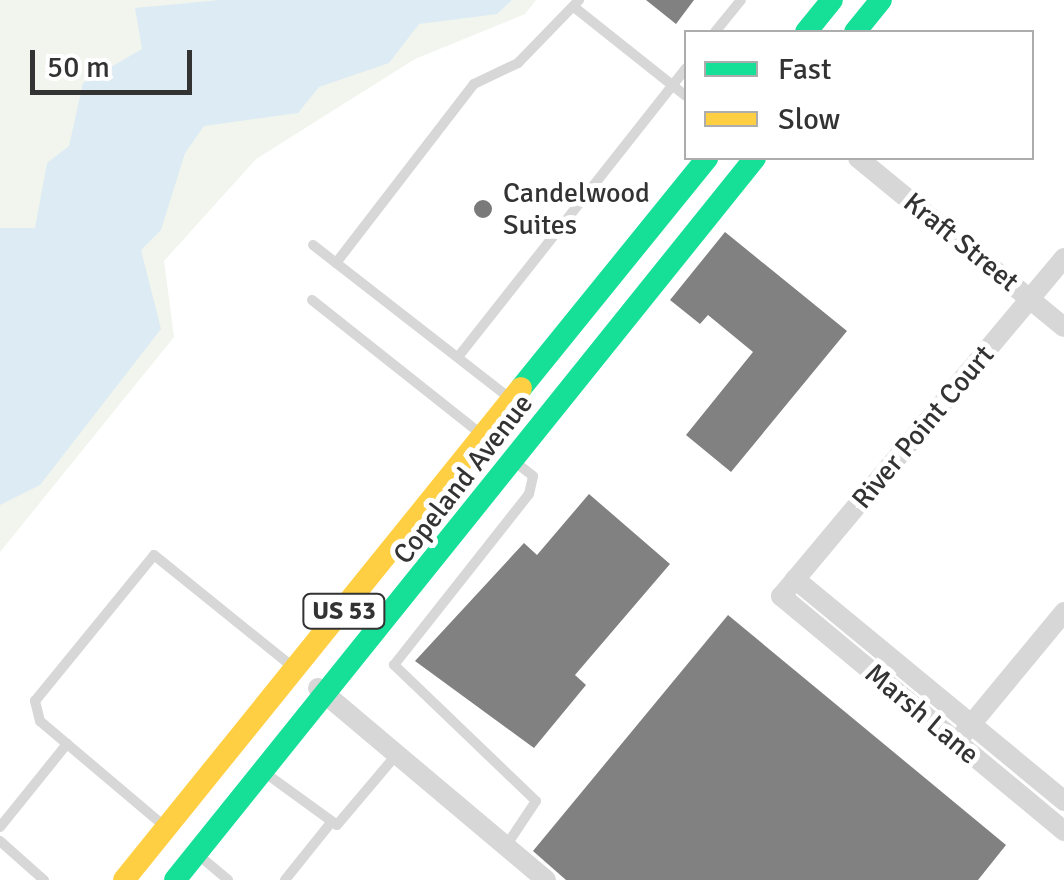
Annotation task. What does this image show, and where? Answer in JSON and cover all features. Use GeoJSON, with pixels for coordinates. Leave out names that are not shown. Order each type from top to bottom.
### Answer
{"type":"FeatureCollection","features":[{"type":"Feature","properties":{"kind":"highway"},"geometry":{"type":"LineString","coordinates":[[808,30],[832,0]]}},
{"type":"Feature","properties":{"kind":"highway"},"geometry":{"type":"LineString","coordinates":[[857,30],[880,0]]}},
{"type":"Feature","properties":{"kind":"highway","name":"Copeland Avenue"},"geometry":{"type":"LineString","coordinates":[[126,877],[486,438],[705,160]]}},
{"type":"Feature","properties":{"kind":"highway"},"geometry":{"type":"LineString","coordinates":[[663,270],[670,242],[730,160]]}},
{"type":"Feature","properties":{"kind":"highway","name":"Copeland Avenue"},"geometry":{"type":"LineString","coordinates":[[176,880],[328,697],[753,160]]}},
{"type":"Feature","properties":{"kind":"street","name":"Kraft Street"},"geometry":{"type":"LineString","coordinates":[[860,160],[1064,327]]}},
{"type":"Feature","properties":{"kind":"street","name":"River Point Court"},"geometry":{"type":"LineString","coordinates":[[781,596],[1064,258]]}},
{"type":"Feature","properties":{"kind":"street","name":"Marsh Lane"},"geometry":{"type":"LineString","coordinates":[[795,579],[1064,802]]}},
{"type":"Feature","properties":{"kind":"street","name":"Marsh Lane"},"geometry":{"type":"LineString","coordinates":[[781,596],[1064,830]]}},
{"type":"Feature","properties":{"kind":"street"},"geometry":{"type":"LineString","coordinates":[[956,742],[1064,612]]}},
{"type":"Feature","properties":{"kind":"street"},"geometry":{"type":"LineString","coordinates":[[296,670],[546,880]]}},
{"type":"Feature","properties":{"kind":"lane"},"geometry":{"type":"LineString","coordinates":[[717,30],[741,0]]}},
{"type":"Feature","properties":{"kind":"lane"},"geometry":{"type":"LineString","coordinates":[[336,262],[474,84],[518,63],[576,3],[684,94]]}},
{"type":"Feature","properties":{"kind":"lane"},"geometry":{"type":"LineString","coordinates":[[458,357],[684,71]]}},
{"type":"Feature","properties":{"kind":"lane"},"geometry":{"type":"LineString","coordinates":[[313,244],[545,425]]}},
{"type":"Feature","properties":{"kind":"lane"},"geometry":{"type":"LineString","coordinates":[[312,300],[533,476],[529,494],[394,665],[536,801],[506,846]]}},
{"type":"Feature","properties":{"kind":"lane"},"geometry":{"type":"LineString","coordinates":[[228,880],[40,721],[35,701],[154,554],[296,670]]}},
{"type":"Feature","properties":{"kind":"lane"},"geometry":{"type":"LineString","coordinates":[[0,826],[67,744]]}},
{"type":"Feature","properties":{"kind":"lane"},"geometry":{"type":"LineString","coordinates":[[284,880],[329,824],[346,817],[396,754]]}},
{"type":"Feature","properties":{"kind":"lane"},"geometry":{"type":"LineString","coordinates":[[264,772],[329,824]]}},
{"type":"Feature","properties":{"kind":"lane"},"geometry":{"type":"LineString","coordinates":[[0,841],[44,880]]}},
{"type":"Feature","properties":{"kind":"shaded area"},"geometry":{"type":"Polygon","coordinates":[[[0,0],[536,0],[525,14],[415,59],[256,159],[164,261],[174,337],[0,552],[0,0]]]}},
{"type":"Feature","properties":{"kind":"shaded area"},"geometry":{"type":"Polygon","coordinates":[[[220,0],[512,0],[497,14],[419,24],[389,63],[319,87],[298,113],[204,126],[185,153],[161,230],[141,250],[161,329],[40,485],[0,505],[0,228],[35,228],[47,163],[69,146],[83,83],[142,49],[135,8],[220,0]]]}},
{"type":"Feature","properties":{"kind":"building"},"geometry":{"type":"Polygon","coordinates":[[[646,0],[694,0],[676,24],[646,0]]]}},
{"type":"Feature","properties":{"kind":"building"},"geometry":{"type":"Polygon","coordinates":[[[725,232],[847,331],[731,472],[686,435],[753,352],[708,315],[700,324],[670,300],[725,232]]]}},
{"type":"Feature","properties":{"kind":"building"},"geometry":{"type":"Polygon","coordinates":[[[589,494],[670,564],[575,675],[586,685],[534,748],[415,661],[524,543],[537,555],[589,494]]]}},
{"type":"Feature","properties":{"kind":"building"},"geometry":{"type":"Polygon","coordinates":[[[728,615],[1006,845],[978,880],[566,880],[533,851],[728,615]]]}},
{"type":"Feature","properties":{"kind":"traffic: fast"},"geometry":{"type":"LineString","coordinates":[[808,30],[832,0]]}},
{"type":"Feature","properties":{"kind":"traffic: fast"},"geometry":{"type":"LineString","coordinates":[[857,30],[881,0]]}},
{"type":"Feature","properties":{"kind":"traffic: fast"},"geometry":{"type":"LineString","coordinates":[[521,388],[705,160]]}},
{"type":"Feature","properties":{"kind":"traffic: fast"},"geometry":{"type":"LineString","coordinates":[[175,880],[753,160]]}},
{"type":"Feature","properties":{"kind":"traffic: slow"},"geometry":{"type":"LineString","coordinates":[[124,880],[521,388]]}},
{"type":"Feature","properties":{"kind":"place","name":"Candelwood Suites"},"geometry":{"type":"Point","coordinates":[483,209]}}]}
